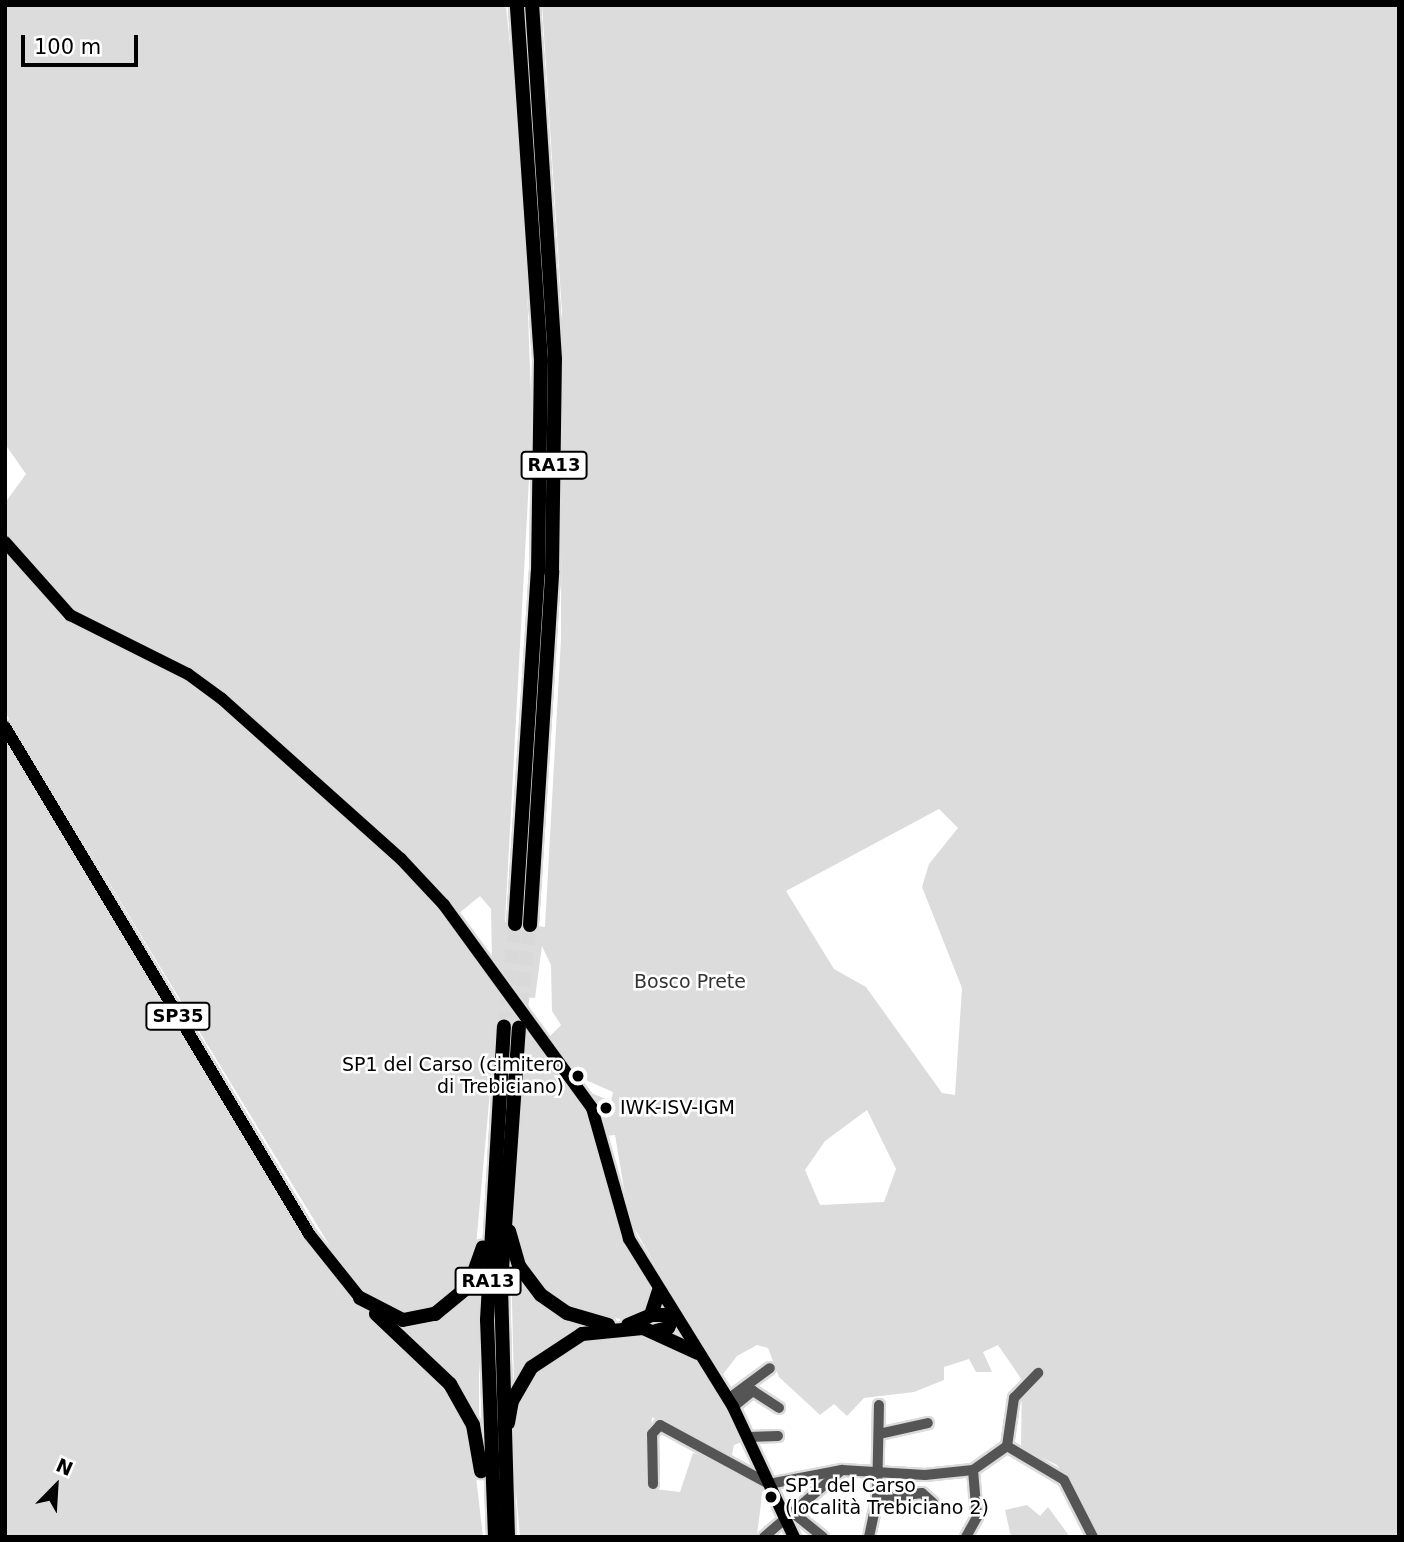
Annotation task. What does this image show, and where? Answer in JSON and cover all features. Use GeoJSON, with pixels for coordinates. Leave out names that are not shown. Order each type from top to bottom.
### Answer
{"type":"FeatureCollection","features":[{"type":"Feature","properties":{"kind":"highway","name":"RA13"},"geometry":{"type":"LineString","coordinates":[[517,5],[541,360],[538,572],[522,924],[551,584],[555,359],[532,5]]}},
{"type":"Feature","properties":{"kind":"highway","name":"RA13"},"geometry":{"type":"LineString","coordinates":[[495,1537],[487,1320],[512,1027]]}},
{"type":"Feature","properties":{"kind":"highway","name":"RA13"},"geometry":{"type":"LineString","coordinates":[[503,1124],[500,1338],[510,1537]]}},
{"type":"Feature","properties":{"kind":"highway"},"geometry":{"type":"LineString","coordinates":[[360,1298],[392,1317],[418,1319],[444,1310],[464,1293],[482,1252],[503,1124]]}},
{"type":"Feature","properties":{"kind":"highway"},"geometry":{"type":"LineString","coordinates":[[503,1124],[509,1237],[519,1266],[554,1305],[621,1327],[656,1331],[668,1328],[674,1315],[651,1315],[621,1327],[554,1347],[517,1390],[508,1419],[510,1537]]}},
{"type":"Feature","properties":{"kind":"highway"},"geometry":{"type":"LineString","coordinates":[[651,1315],[659,1291]]}},
{"type":"Feature","properties":{"kind":"highway"},"geometry":{"type":"LineString","coordinates":[[360,1298],[439,1370],[463,1402],[477,1439],[489,1537]]}},
{"type":"Feature","properties":{"kind":"highway"},"geometry":{"type":"LineString","coordinates":[[656,1331],[698,1353]]}},
{"type":"Feature","properties":{"kind":"main road"},"geometry":{"type":"LineString","coordinates":[[5,542],[69,615],[203,684],[430,889],[592,1108],[625,1229],[659,1291],[731,1403],[769,1483],[789,1517],[794,1537]]}},
{"type":"Feature","properties":{"kind":"main road","name":"SP35"},"geometry":{"type":"LineString","coordinates":[[5,727],[309,1234],[360,1298]]}},
{"type":"Feature","properties":{"kind":"street"},"geometry":{"type":"LineString","coordinates":[[731,1403],[769,1368]]}},
{"type":"Feature","properties":{"kind":"street"},"geometry":{"type":"LineString","coordinates":[[653,1484],[652,1434],[660,1425],[769,1483],[842,1470],[874,1469],[925,1475],[972,1470],[1007,1447],[1014,1398],[1038,1373]]}},
{"type":"Feature","properties":{"kind":"street"},"geometry":{"type":"LineString","coordinates":[[731,1403],[753,1391],[779,1408]]}},
{"type":"Feature","properties":{"kind":"street"},"geometry":{"type":"LineString","coordinates":[[869,1537],[877,1500],[874,1469],[880,1434],[879,1405]]}},
{"type":"Feature","properties":{"kind":"street"},"geometry":{"type":"LineString","coordinates":[[880,1434],[928,1423]]}},
{"type":"Feature","properties":{"kind":"street"},"geometry":{"type":"LineString","coordinates":[[748,1437],[778,1436]]}},
{"type":"Feature","properties":{"kind":"street"},"geometry":{"type":"LineString","coordinates":[[1007,1447],[1064,1480],[1093,1537]]}},
{"type":"Feature","properties":{"kind":"street"},"geometry":{"type":"LineString","coordinates":[[764,1537],[842,1470]]}},
{"type":"Feature","properties":{"kind":"street"},"geometry":{"type":"LineString","coordinates":[[966,1537],[977,1517],[972,1470]]}},
{"type":"Feature","properties":{"kind":"street"},"geometry":{"type":"LineString","coordinates":[[877,1500],[922,1493],[933,1503]]}},
{"type":"Feature","properties":{"kind":"street"},"geometry":{"type":"LineString","coordinates":[[789,1517],[823,1537]]}},
{"type":"Feature","properties":{"kind":"green space","name":"Bosco Prete"},"geometry":{"type":"Polygon","coordinates":[[[5,5],[506,5],[523,175],[532,424],[505,922],[545,927],[561,639],[562,313],[542,5],[1399,5],[1399,1537],[1096,1537],[1077,1491],[1057,1465],[1021,1448],[1022,1380],[998,1345],[983,1352],[992,1372],[976,1372],[969,1359],[944,1367],[944,1380],[914,1392],[864,1398],[847,1416],[834,1404],[820,1415],[779,1377],[768,1348],[757,1345],[737,1356],[720,1378],[629,1219],[615,1135],[606,1136],[591,1093],[611,1101],[613,1092],[579,1077],[549,1037],[561,1025],[552,1011],[551,965],[542,946],[535,998],[519,997],[492,961],[491,909],[480,896],[458,914],[435,885],[242,708],[165,655],[84,617],[38,577],[5,534],[5,503],[26,474],[5,444],[5,5]],[[939,809],[786,891],[834,969],[866,987],[942,1093],[955,1095],[962,988],[922,887],[929,864],[958,828],[939,809]],[[867,1110],[825,1141],[805,1170],[820,1205],[884,1202],[896,1169],[867,1110]]]}},
{"type":"Feature","properties":{"kind":"green space"},"geometry":{"type":"Polygon","coordinates":[[[5,552],[71,623],[199,687],[391,855],[446,917],[585,1104],[621,1231],[653,1291],[650,1308],[632,1320],[584,1315],[551,1297],[520,1257],[513,1215],[524,1028],[496,1026],[476,1246],[465,1277],[450,1296],[427,1308],[399,1311],[377,1303],[342,1266],[5,712],[5,552]]]}},
{"type":"Feature","properties":{"kind":"green space"},"geometry":{"type":"Polygon","coordinates":[[[5,742],[306,1243],[455,1402],[473,1451],[483,1537],[5,1537],[5,742]]]}},
{"type":"Feature","properties":{"kind":"green space"},"geometry":{"type":"Polygon","coordinates":[[[511,1262],[587,1327],[555,1341],[514,1383],[511,1262]]]}},
{"type":"Feature","properties":{"kind":"green space"},"geometry":{"type":"Polygon","coordinates":[[[479,1276],[479,1426],[448,1372],[392,1321],[419,1326],[447,1315],[479,1276]]]}},
{"type":"Feature","properties":{"kind":"green space"},"geometry":{"type":"Polygon","coordinates":[[[645,1335],[694,1356],[744,1441],[734,1445],[732,1455],[690,1442],[652,1417],[647,1488],[680,1492],[693,1453],[719,1460],[763,1487],[757,1535],[520,1537],[511,1432],[515,1409],[536,1369],[582,1339],[645,1335]]]}},
{"type":"Feature","properties":{"kind":"green space"},"geometry":{"type":"Polygon","coordinates":[[[1027,1505],[1040,1516],[1048,1507],[1070,1537],[1011,1537],[1005,1510],[1027,1505]]]}},
{"type":"Feature","properties":{"kind":"tunnel"},"geometry":{"type":"LineString","coordinates":[[504,1026],[515,924]]}},
{"type":"Feature","properties":{"kind":"tunnel"},"geometry":{"type":"LineString","coordinates":[[519,1028],[530,925]]}},
{"type":"Feature","properties":{"kind":"place","name":"SP1 del Carso (cimitero di Trebiciano)"},"geometry":{"type":"Point","coordinates":[578,1076]}},
{"type":"Feature","properties":{"kind":"place","name":"IWK-ISV-IGM"},"geometry":{"type":"Point","coordinates":[606,1108]}},
{"type":"Feature","properties":{"kind":"place","name":"SP1 del Carso (località Trebiciano 2)"},"geometry":{"type":"Point","coordinates":[771,1497]}}]}
